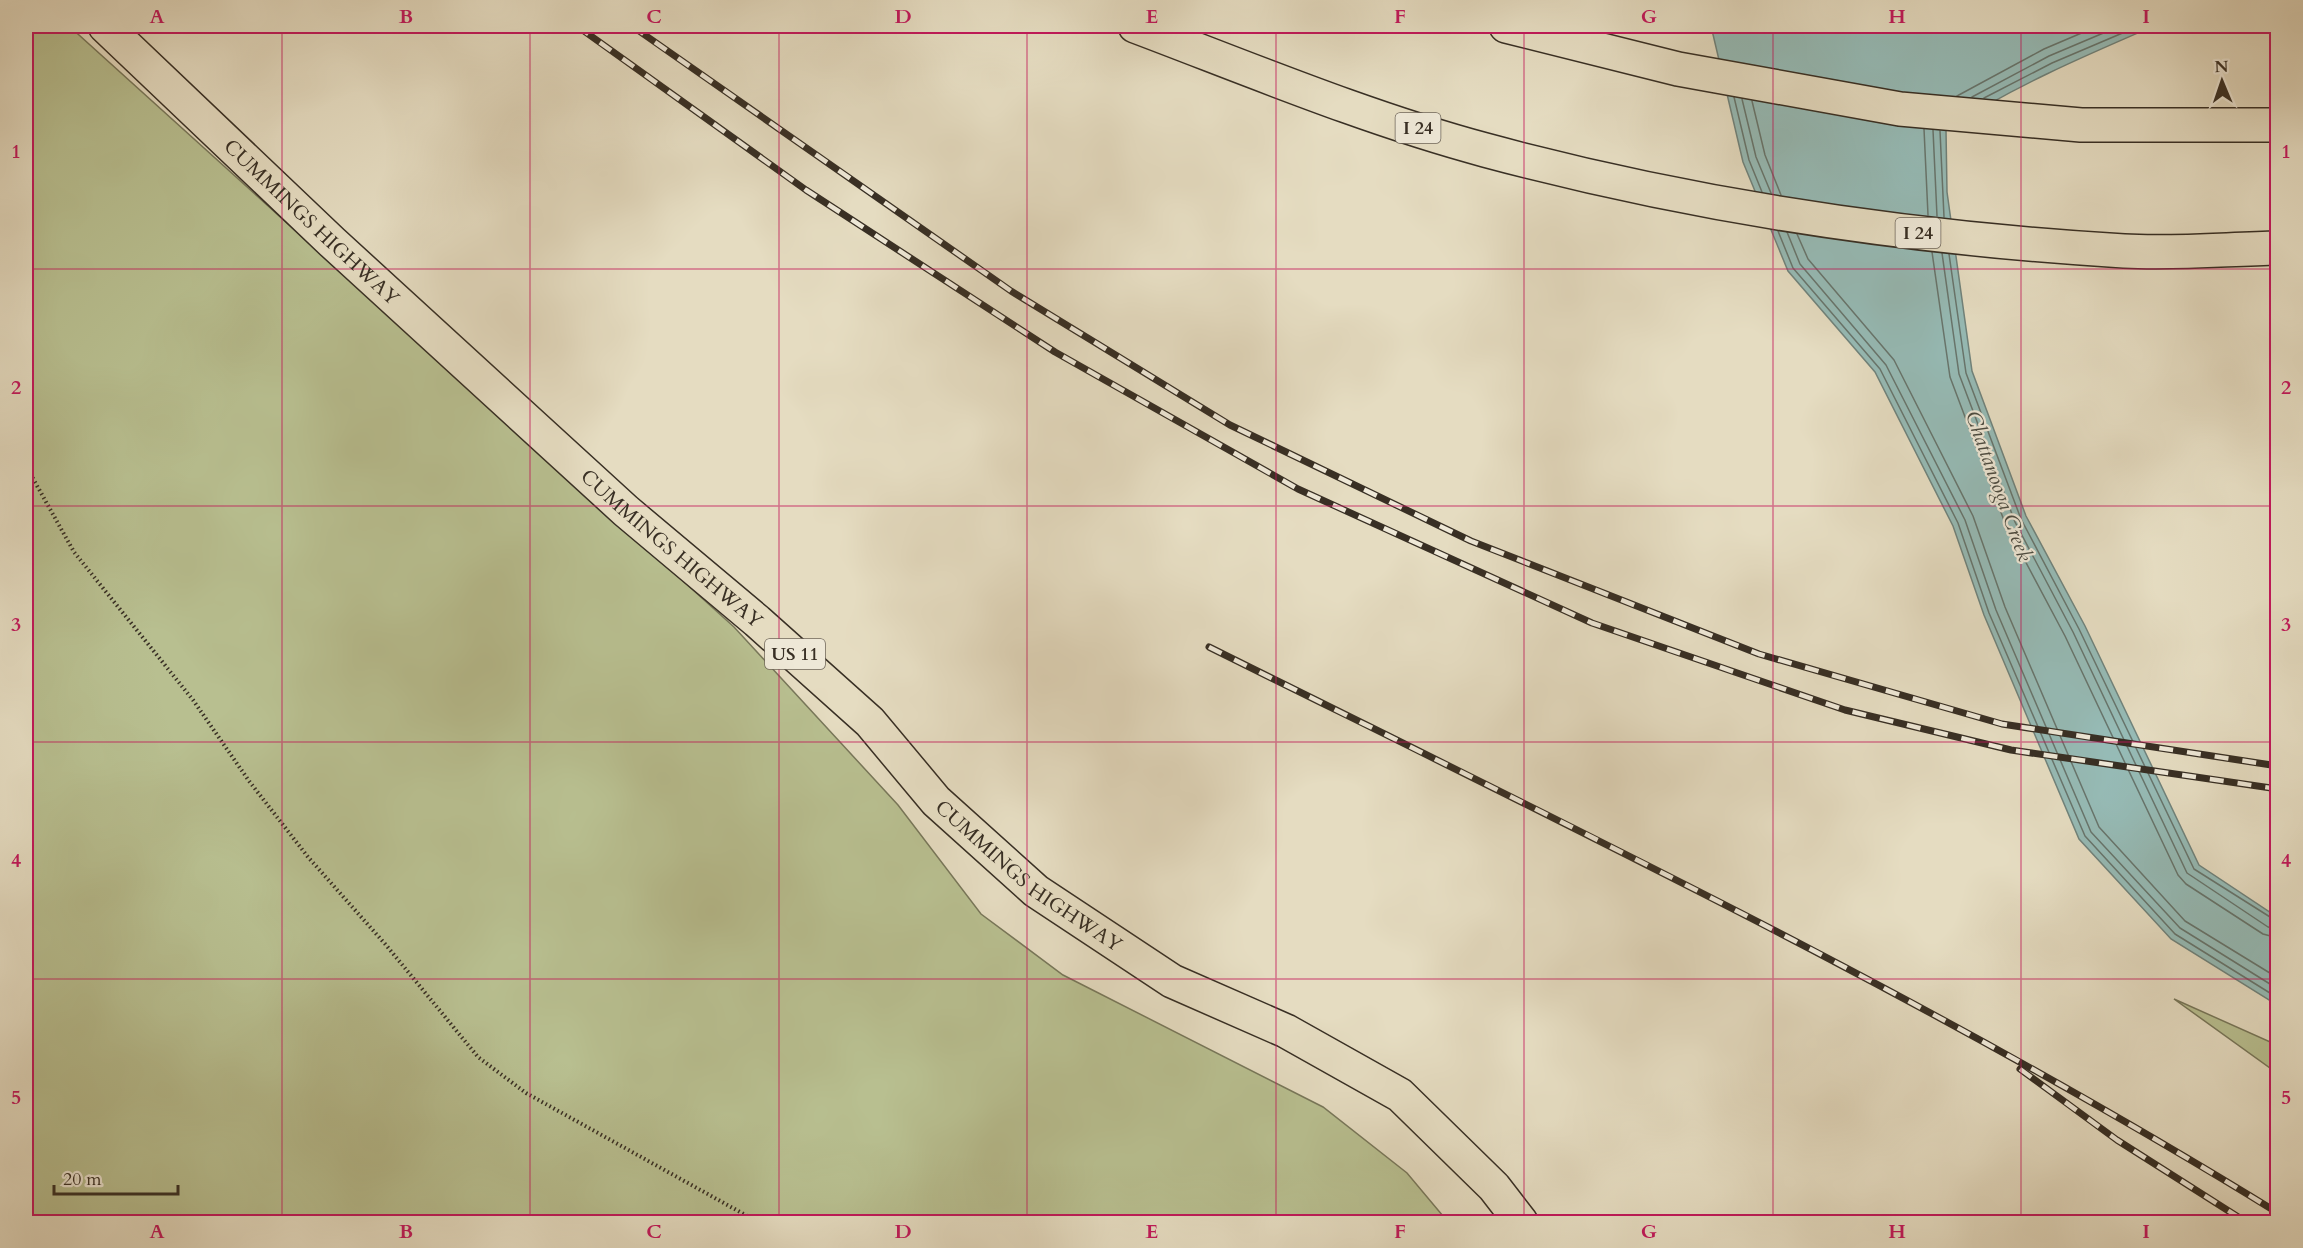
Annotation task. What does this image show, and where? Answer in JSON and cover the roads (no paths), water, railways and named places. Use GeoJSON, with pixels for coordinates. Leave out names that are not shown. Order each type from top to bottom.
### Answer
{"type":"FeatureCollection","features":[{"type":"Feature","properties":{"kind":"main road","name":"CUMMINGS HIGHWAY"},"geometry":{"type":"LineString","coordinates":[[105,26],[332,242],[626,511],[757,621],[870,722],[936,801],[1036,891],[1172,981],[1286,1031],[1400,1095],[1494,1187],[1521,1222]]}},
{"type":"Feature","properties":{"kind":"main road","name":"I 24"},"geometry":{"type":"LineString","coordinates":[[1135,26],[1329,99],[1483,150],[1710,203],[1903,232],[2127,251],[2277,248]]}},
{"type":"Feature","properties":{"kind":"main road"},"geometry":{"type":"LineString","coordinates":[[1506,26],[1678,69],[1900,109],[2081,125],[2277,125]]}},
{"type":"Feature","properties":{"kind":"water","name":"Chattanooga Creek"},"geometry":{"type":"Polygon","coordinates":[[[1711,26],[2154,26],[2022,86],[1946,130],[1947,192],[1972,371],[2026,516],[2085,626],[2199,865],[2277,917],[2277,1005],[2171,939],[2079,839],[1984,615],[1953,526],[1875,372],[1788,271],[1743,162],[1711,26]]]}},
{"type":"Feature","properties":{"kind":"railway"},"geometry":{"type":"LineString","coordinates":[[577,26],[806,190],[1055,352],[1298,489],[1592,623],[1845,710],[2011,750],[2278,789]]}},
{"type":"Feature","properties":{"kind":"railway"},"geometry":{"type":"LineString","coordinates":[[632,26],[1011,291],[1230,425],[1471,541],[1759,654],[2002,724],[2278,766]]}},
{"type":"Feature","properties":{"kind":"railway"},"geometry":{"type":"LineString","coordinates":[[1209,647],[1615,849],[1884,988],[2148,1135],[2278,1213]]}},
{"type":"Feature","properties":{"kind":"railway"},"geometry":{"type":"LineString","coordinates":[[2020,1069],[2117,1140],[2246,1222]]}}]}
